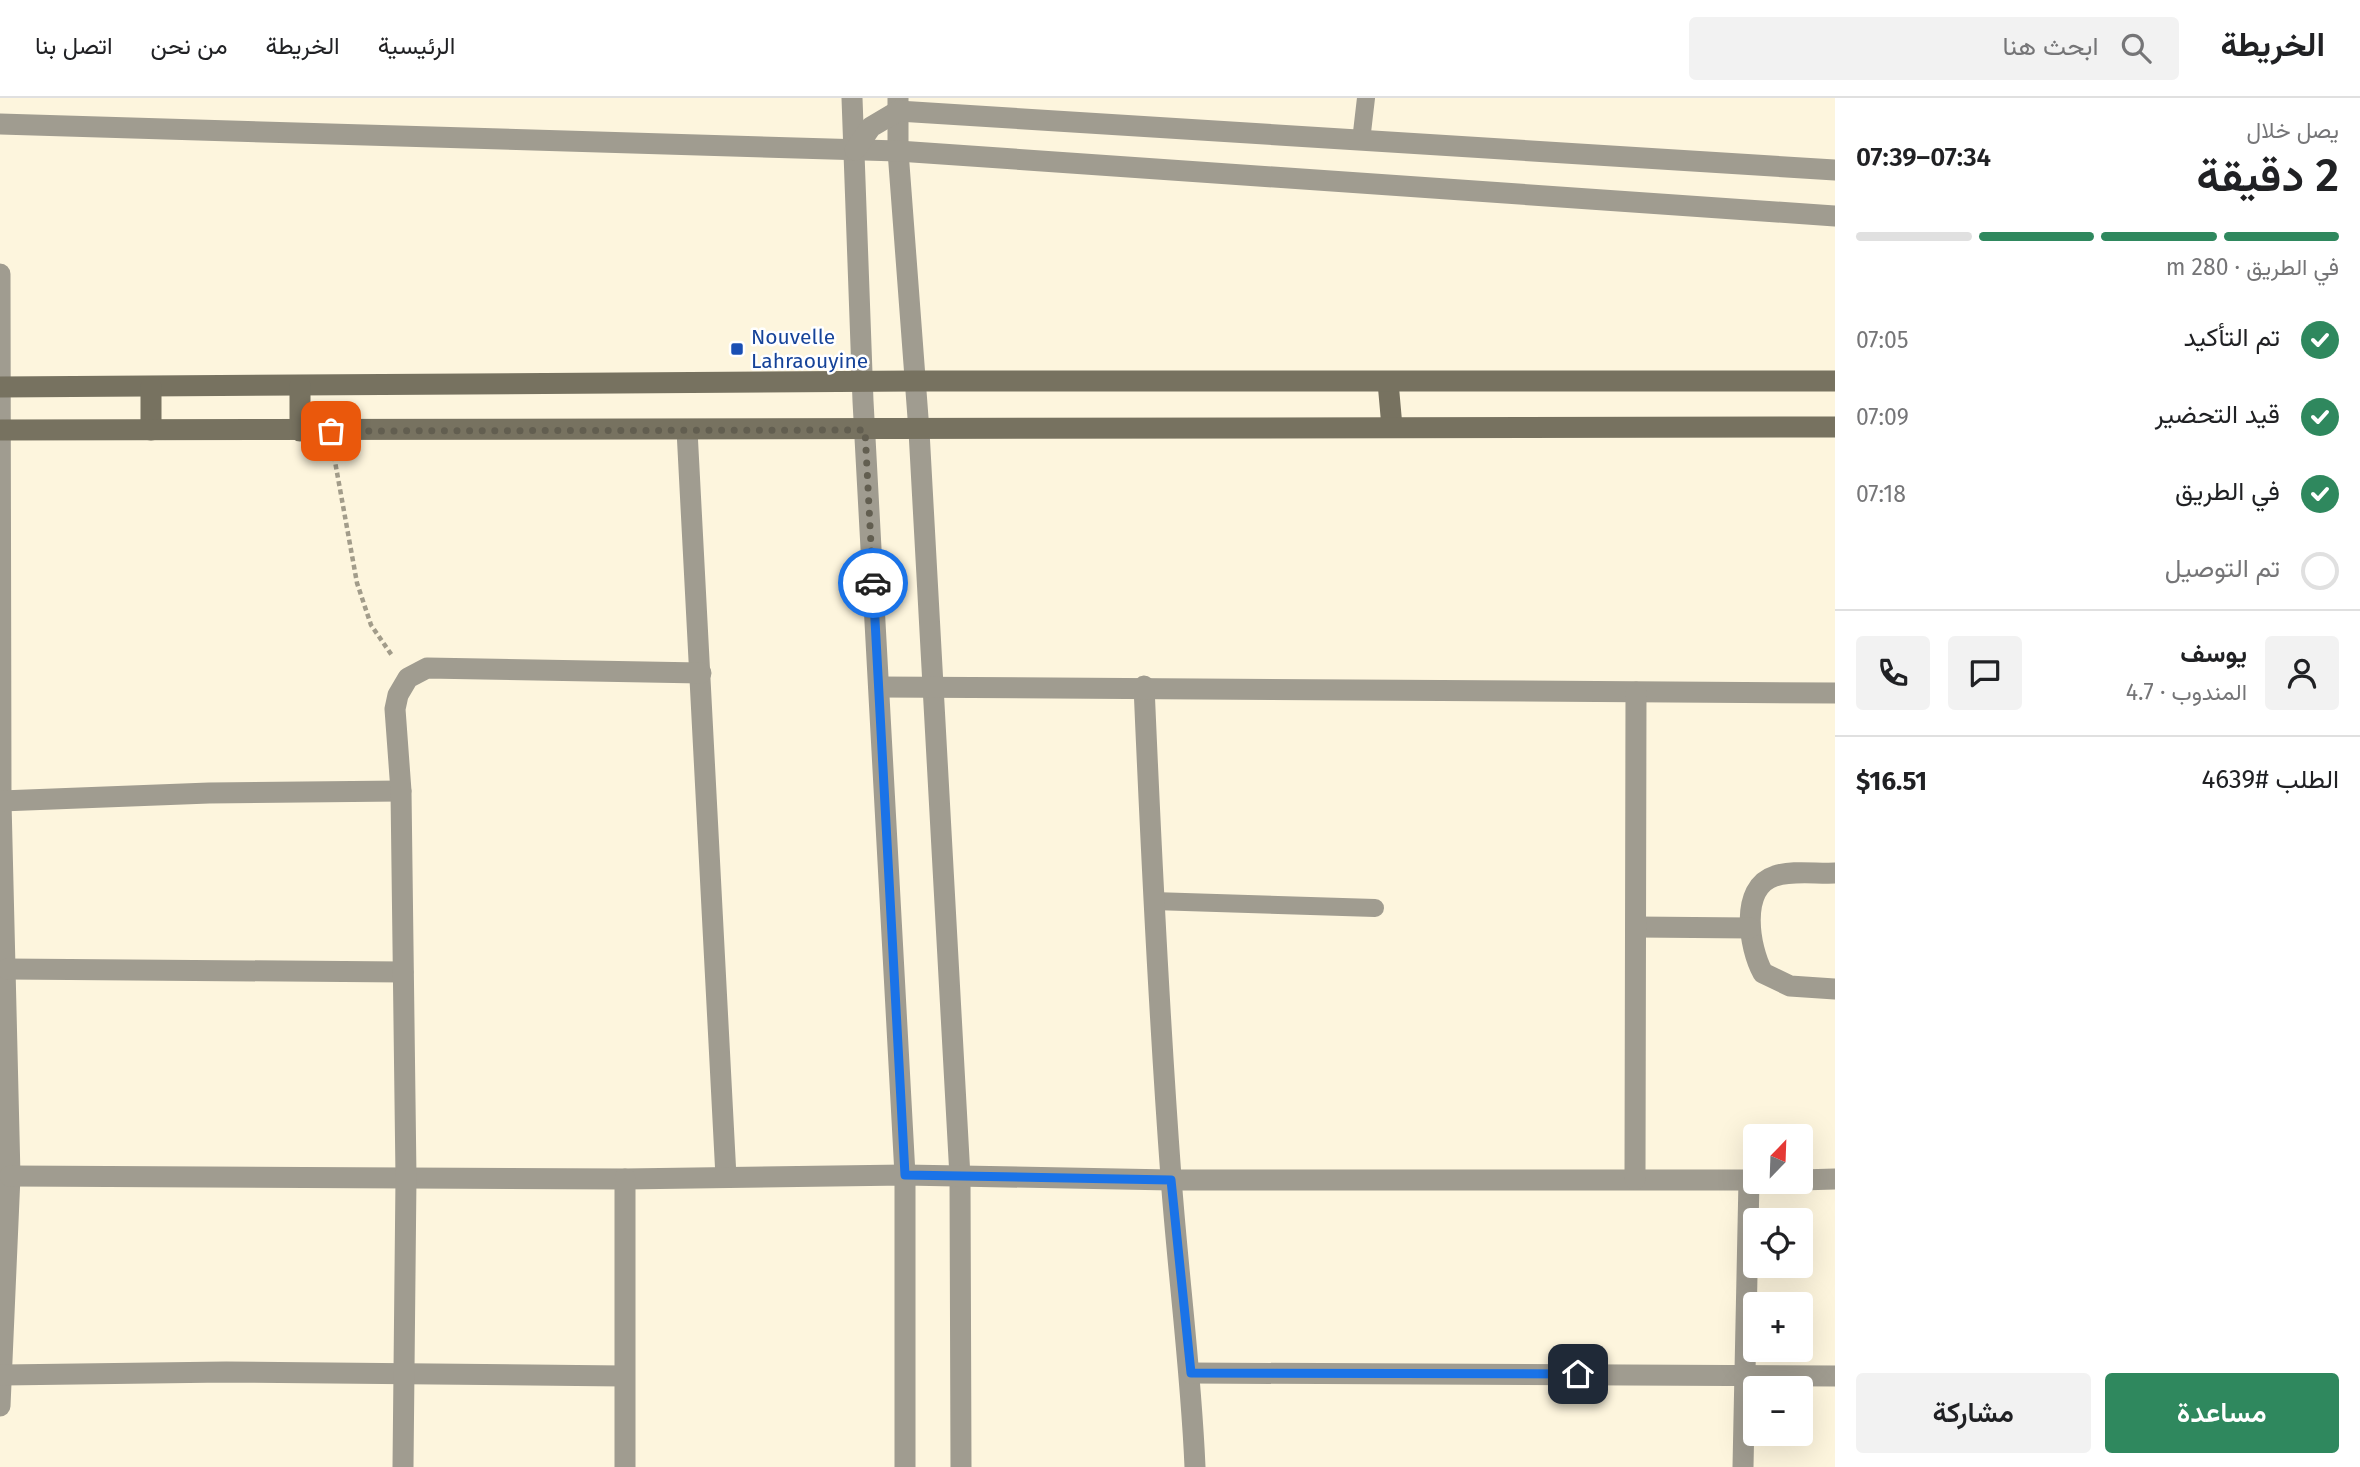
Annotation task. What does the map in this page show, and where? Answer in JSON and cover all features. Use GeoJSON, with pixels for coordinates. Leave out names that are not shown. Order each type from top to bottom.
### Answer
{"type":"FeatureCollection","features":[{"type":"Feature","properties":{"kind":"street"},"geometry":{"type":"LineString","coordinates":[[852,98],[862,382],[905,1175],[905,1467]]}},
{"type":"Feature","properties":{"kind":"street"},"geometry":{"type":"LineString","coordinates":[[855,150],[871,127],[898,104],[1361,141],[1835,170]]}},
{"type":"Feature","properties":{"kind":"street"},"geometry":{"type":"LineString","coordinates":[[898,104],[898,151],[919,431],[960,1177],[961,1467]]}},
{"type":"Feature","properties":{"kind":"street"},"geometry":{"type":"LineString","coordinates":[[0,124],[898,151],[1835,216]]}},
{"type":"Feature","properties":{"kind":"street"},"geometry":{"type":"LineString","coordinates":[[0,274],[1,801],[10,1175],[0,1406]]}},
{"type":"Feature","properties":{"kind":"street"},"geometry":{"type":"LineString","coordinates":[[1,387],[914,381],[1835,381]]}},
{"type":"Feature","properties":{"kind":"street"},"geometry":{"type":"LineString","coordinates":[[1388,382],[1392,427]]}},
{"type":"Feature","properties":{"kind":"street"},"geometry":{"type":"LineString","coordinates":[[300,386],[300,431]]}},
{"type":"Feature","properties":{"kind":"street"},"geometry":{"type":"LineString","coordinates":[[150,387],[151,430]]}},
{"type":"Feature","properties":{"kind":"street"},"geometry":{"type":"LineString","coordinates":[[1,430],[1835,428]]}},
{"type":"Feature","properties":{"kind":"street"},"geometry":{"type":"LineString","coordinates":[[687,430],[726,1177]]}},
{"type":"Feature","properties":{"kind":"street"},"geometry":{"type":"LineString","coordinates":[[403,1467],[406,1177],[401,791],[395,709],[398,695],[408,678],[427,668],[701,673]]}},
{"type":"Feature","properties":{"kind":"street"},"geometry":{"type":"LineString","coordinates":[[879,687],[1144,686],[1835,693]]}},
{"type":"Feature","properties":{"kind":"street"},"geometry":{"type":"LineString","coordinates":[[1144,686],[1153,901],[1171,1180],[1191,1373],[1195,1467]]}},
{"type":"Feature","properties":{"kind":"street"},"geometry":{"type":"LineString","coordinates":[[1635,1179],[1636,692]]}},
{"type":"Feature","properties":{"kind":"street"},"geometry":{"type":"LineString","coordinates":[[1,801],[209,793],[401,791]]}},
{"type":"Feature","properties":{"kind":"street"},"geometry":{"type":"LineString","coordinates":[[1835,873],[1778,874],[1767,879],[1755,893],[1750,928],[1758,964],[1763,973],[1790,986],[1835,989]]}},
{"type":"Feature","properties":{"kind":"street"},"geometry":{"type":"LineString","coordinates":[[1637,927],[1750,928]]}},
{"type":"Feature","properties":{"kind":"street"},"geometry":{"type":"LineString","coordinates":[[7,970],[404,972]]}},
{"type":"Feature","properties":{"kind":"street"},"geometry":{"type":"LineString","coordinates":[[10,1175],[625,1179],[905,1175],[1171,1180],[1743,1180]]}},
{"type":"Feature","properties":{"kind":"street"},"geometry":{"type":"LineString","coordinates":[[625,1179],[625,1467]]}},
{"type":"Feature","properties":{"kind":"street"},"geometry":{"type":"LineString","coordinates":[[1813,1180],[1835,1179]]}},
{"type":"Feature","properties":{"kind":"street"},"geometry":{"type":"LineString","coordinates":[[1743,1467],[1752,1194]]}},
{"type":"Feature","properties":{"kind":"street"},"geometry":{"type":"LineString","coordinates":[[1191,1373],[1835,1376]]}},
{"type":"Feature","properties":{"kind":"street"},"geometry":{"type":"LineString","coordinates":[[3,1376],[623,1376]]}},
{"type":"Feature","properties":{"kind":"lane"},"geometry":{"type":"LineString","coordinates":[[1361,141],[1366,98]]}},
{"type":"Feature","properties":{"kind":"lane"},"geometry":{"type":"LineString","coordinates":[[1153,901],[1375,908]]}},
{"type":"Feature","properties":{"kind":"path"},"geometry":{"type":"LineString","coordinates":[[331,431],[357,583],[371,625],[408,678]]}},
{"type":"Feature","properties":{"kind":"way so far"},"geometry":{"type":"LineString","coordinates":[[331,431],[865,430],[873,583]]}},
{"type":"Feature","properties":{"kind":"place","name":"Nouvelle Lahraouyine"},"geometry":{"type":"Point","coordinates":[737,349]}},
{"type":"Feature","properties":{"kind":"route"},"geometry":{"type":"LineString","coordinates":[[873,583],[905,1175],[1171,1180],[1191,1373],[1578,1374]]}}]}
